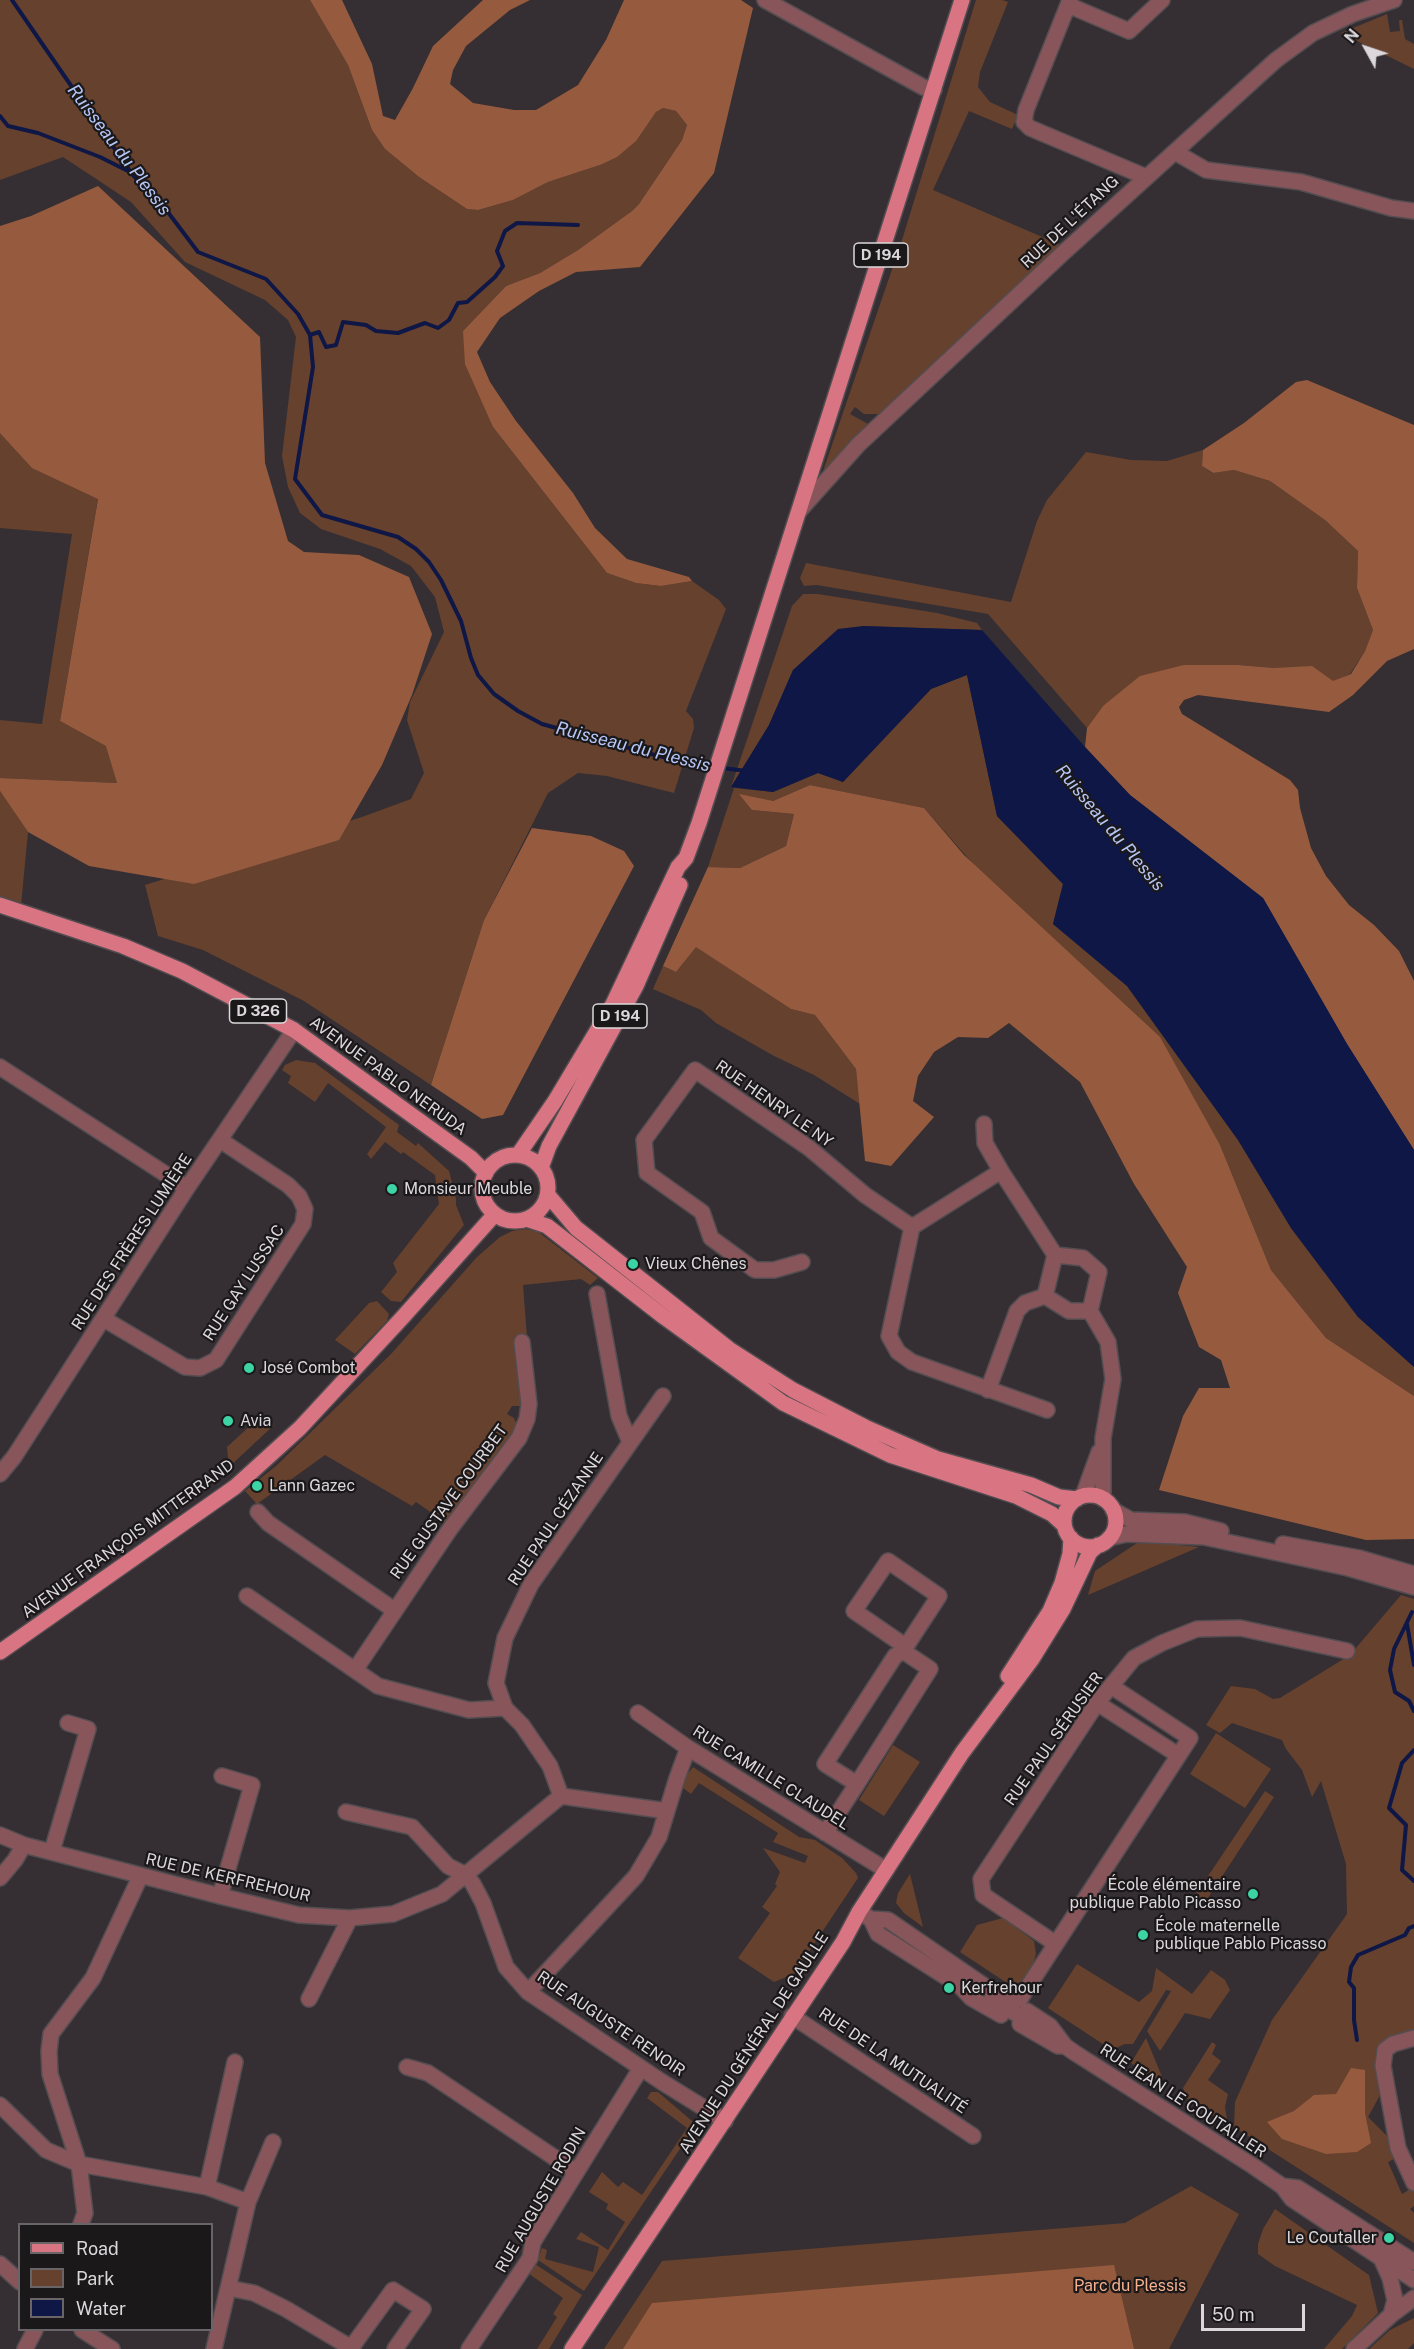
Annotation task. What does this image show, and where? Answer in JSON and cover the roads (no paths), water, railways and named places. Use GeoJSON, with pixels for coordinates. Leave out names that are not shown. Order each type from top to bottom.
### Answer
{"type":"FeatureCollection","features":[{"type":"Feature","properties":{"kind":"main road","name":"D 194"},"geometry":{"type":"LineString","coordinates":[[541,1168],[549,1146],[653,951],[686,871],[686,858],[711,787],[962,0]]}},
{"type":"Feature","properties":{"kind":"main road","name":"D 194"},"geometry":{"type":"LineString","coordinates":[[518,1155],[555,1101],[613,1004],[678,867],[686,858]]}},
{"type":"Feature","properties":{"kind":"main road","name":"AVENUE PABLO NERUDA"},"geometry":{"type":"LineString","coordinates":[[0,905],[36,915],[133,950],[182,971],[294,1030],[471,1158],[486,1173]]}},
{"type":"Feature","properties":{"kind":"main road"},"geometry":{"type":"LineString","coordinates":[[518,1155],[529,1158],[541,1168],[548,1181],[548,1195],[542,1208],[532,1217],[507,1220],[495,1214],[486,1203],[482,1188],[486,1173],[494,1163],[504,1157],[518,1155]]}},
{"type":"Feature","properties":{"kind":"main road"},"geometry":{"type":"LineString","coordinates":[[526,1219],[547,1226],[664,1317],[783,1403],[890,1455],[1016,1496],[1052,1514],[1081,1545],[1104,1541],[1115,1526],[1108,1504],[1096,1496],[1059,1497],[1031,1485],[938,1459],[865,1427],[792,1390],[729,1349],[576,1228],[548,1195]]}},
{"type":"Feature","properties":{"kind":"main road","name":"AVENUE FRANÇOIS MITTERRAND"},"geometry":{"type":"LineString","coordinates":[[0,1652],[235,1487],[300,1428],[495,1214]]}},
{"type":"Feature","properties":{"kind":"main road"},"geometry":{"type":"LineString","coordinates":[[1068,1532],[1067,1508],[1080,1498]]}},
{"type":"Feature","properties":{"kind":"main road","name":"AVENUE DU GÉNÉRAL DE GAULLE"},"geometry":{"type":"LineString","coordinates":[[572,2349],[725,2121],[792,2016],[843,1942],[865,1915],[886,1870],[1050,1611],[1062,1583],[1070,1554],[1068,1532]]}},
{"type":"Feature","properties":{"kind":"main road","name":"AVENUE DU GÉNÉRAL DE GAULLE"},"geometry":{"type":"LineString","coordinates":[[962,1753],[1032,1659],[1064,1609],[1090,1552],[1104,1541]]}},
{"type":"Feature","properties":{"kind":"street"},"geometry":{"type":"LineString","coordinates":[[765,0],[923,87],[934,90]]}},
{"type":"Feature","properties":{"kind":"street"},"geometry":{"type":"LineString","coordinates":[[1146,177],[1030,128],[1024,122],[1026,110],[1069,3],[1129,31],[1162,0]]}},
{"type":"Feature","properties":{"kind":"street","name":"RUE DE L'ÉTANG"},"geometry":{"type":"LineString","coordinates":[[800,510],[858,445],[1146,177],[1276,60],[1313,33],[1353,14],[1394,0]]}},
{"type":"Feature","properties":{"kind":"street"},"geometry":{"type":"LineString","coordinates":[[1175,152],[1206,170],[1301,182],[1390,208],[1414,211]]}},
{"type":"Feature","properties":{"kind":"street","name":"RUE DES FRÈRES LUMIÈRE"},"geometry":{"type":"LineString","coordinates":[[0,1474],[14,1457],[187,1188],[294,1030]]}},
{"type":"Feature","properties":{"kind":"street"},"geometry":{"type":"LineString","coordinates":[[0,1067],[187,1188]]}},
{"type":"Feature","properties":{"kind":"street","name":"RUE HENRY LE NY"},"geometry":{"type":"LineString","coordinates":[[802,1262],[774,1270],[755,1270],[711,1238],[702,1212],[647,1173],[644,1140],[695,1070],[809,1148],[865,1195],[912,1227]]}},
{"type":"Feature","properties":{"kind":"street"},"geometry":{"type":"LineString","coordinates":[[984,1124],[985,1143],[1055,1255],[1045,1296]]}},
{"type":"Feature","properties":{"kind":"street","name":"RUE GAY LUSSAC"},"geometry":{"type":"LineString","coordinates":[[104,1319],[185,1367],[200,1368],[216,1360],[303,1224],[305,1209],[299,1196],[288,1185],[220,1140]]}},
{"type":"Feature","properties":{"kind":"street"},"geometry":{"type":"LineString","coordinates":[[1001,1171],[912,1227],[889,1336],[898,1352],[912,1362],[1047,1410]]}},
{"type":"Feature","properties":{"kind":"street"},"geometry":{"type":"LineString","coordinates":[[1055,1255],[1083,1258],[1099,1272],[1090,1311],[1108,1342],[1113,1379],[1103,1438],[1080,1498]]}},
{"type":"Feature","properties":{"kind":"street"},"geometry":{"type":"LineString","coordinates":[[597,1294],[619,1416],[630,1442]]}},
{"type":"Feature","properties":{"kind":"street"},"geometry":{"type":"LineString","coordinates":[[988,1390],[1017,1311],[1025,1303],[1045,1296]]}},
{"type":"Feature","properties":{"kind":"street"},"geometry":{"type":"LineString","coordinates":[[1045,1296],[1069,1311],[1090,1311]]}},
{"type":"Feature","properties":{"kind":"street","name":"RUE GUSTAVE COURBET"},"geometry":{"type":"LineString","coordinates":[[355,1670],[450,1529],[519,1438],[528,1419],[529,1404],[522,1342]]}},
{"type":"Feature","properties":{"kind":"street","name":"RUE PAUL CÉZANNE"},"geometry":{"type":"LineString","coordinates":[[561,1796],[550,1766],[522,1725],[505,1708],[496,1683],[505,1638],[531,1584],[663,1396]]}},
{"type":"Feature","properties":{"kind":"street"},"geometry":{"type":"LineString","coordinates":[[1103,1438],[1108,1504],[1131,1520],[1185,1522],[1260,1540],[1359,1558],[1414,1574]]}},
{"type":"Feature","properties":{"kind":"street"},"geometry":{"type":"LineString","coordinates":[[258,1512],[268,1523],[394,1610]]}},
{"type":"Feature","properties":{"kind":"street"},"geometry":{"type":"LineString","coordinates":[[1104,1541],[1126,1534],[1204,1537],[1348,1568],[1414,1587]]}},
{"type":"Feature","properties":{"kind":"street"},"geometry":{"type":"LineString","coordinates":[[825,1833],[857,1784],[930,1669],[904,1648],[854,1611],[888,1561],[939,1596],[904,1648],[895,1656],[825,1764],[857,1784]]}},
{"type":"Feature","properties":{"kind":"street"},"geometry":{"type":"LineString","coordinates":[[247,1596],[378,1686],[469,1710],[505,1708]]}},
{"type":"Feature","properties":{"kind":"street","name":"RUE PAUL SÉRUSIER"},"geometry":{"type":"LineString","coordinates":[[1056,1944],[983,1895],[981,1879],[1096,1703],[1134,1658],[1162,1643],[1197,1629],[1240,1628],[1347,1651]]}},
{"type":"Feature","properties":{"kind":"street"},"geometry":{"type":"LineString","coordinates":[[1013,2010],[1190,1738],[1111,1686]]}},
{"type":"Feature","properties":{"kind":"street"},"geometry":{"type":"LineString","coordinates":[[1096,1703],[1178,1755]]}},
{"type":"Feature","properties":{"kind":"street","name":"RUE CAMILLE CLAUDEL"},"geometry":{"type":"LineString","coordinates":[[638,1713],[688,1748],[886,1870]]}},
{"type":"Feature","properties":{"kind":"street"},"geometry":{"type":"LineString","coordinates":[[52,1851],[88,1729],[68,1723]]}},
{"type":"Feature","properties":{"kind":"street"},"geometry":{"type":"LineString","coordinates":[[528,1992],[636,1876],[659,1837],[688,1748]]}},
{"type":"Feature","properties":{"kind":"street"},"geometry":{"type":"LineString","coordinates":[[220,1896],[252,1785],[222,1776]]}},
{"type":"Feature","properties":{"kind":"street"},"geometry":{"type":"LineString","coordinates":[[561,1796],[667,1811]]}},
{"type":"Feature","properties":{"kind":"street","name":"RUE DE KERFREHOUR"},"geometry":{"type":"LineString","coordinates":[[0,1835],[24,1845],[299,1915],[350,1918],[393,1914],[442,1894],[561,1796]]}},
{"type":"Feature","properties":{"kind":"street"},"geometry":{"type":"LineString","coordinates":[[346,1812],[412,1827],[448,1866],[466,1875]]}},
{"type":"Feature","properties":{"kind":"street"},"geometry":{"type":"LineString","coordinates":[[0,1878],[24,1845]]}},
{"type":"Feature","properties":{"kind":"street","name":"RUE AUGUSTE RENOIR"},"geometry":{"type":"LineString","coordinates":[[466,1875],[483,1903],[507,1967],[528,1992],[725,2121]]}},
{"type":"Feature","properties":{"kind":"street"},"geometry":{"type":"LineString","coordinates":[[81,2223],[85,2213],[79,2164],[50,2074],[51,2034],[93,1978],[140,1876]]}},
{"type":"Feature","properties":{"kind":"street","name":"RUE JEAN LE COUTALLER"},"geometry":{"type":"LineString","coordinates":[[865,1915],[888,1920],[1001,1998],[1023,2025],[1058,2046],[1065,2046]]}},
{"type":"Feature","properties":{"kind":"street","name":"RUE JEAN LE COUTALLER"},"geometry":{"type":"LineString","coordinates":[[865,1915],[878,1934],[960,1986],[1050,2026],[1065,2046],[1282,2186],[1292,2199],[1414,2280]]}},
{"type":"Feature","properties":{"kind":"street"},"geometry":{"type":"LineString","coordinates":[[309,1999],[338,1946],[350,1918]]}},
{"type":"Feature","properties":{"kind":"street","name":"RUE DE LA MUTUALITÉ"},"geometry":{"type":"LineString","coordinates":[[792,2016],[973,2136]]}},
{"type":"Feature","properties":{"kind":"street"},"geometry":{"type":"LineString","coordinates":[[1414,2038],[1393,2044],[1386,2050],[1383,2066],[1398,2148],[1414,2183]]}},
{"type":"Feature","properties":{"kind":"street"},"geometry":{"type":"LineString","coordinates":[[207,2187],[235,2061]]}},
{"type":"Feature","properties":{"kind":"street"},"geometry":{"type":"LineString","coordinates":[[407,2067],[428,2073],[576,2172]]}},
{"type":"Feature","properties":{"kind":"street","name":"RUE AUGUSTE RODIN"},"geometry":{"type":"LineString","coordinates":[[470,2349],[530,2258],[533,2242],[641,2068]]}},
{"type":"Feature","properties":{"kind":"street"},"geometry":{"type":"LineString","coordinates":[[0,2104],[46,2150],[79,2164],[207,2187],[248,2202]]}},
{"type":"Feature","properties":{"kind":"street"},"geometry":{"type":"LineString","coordinates":[[214,2349],[248,2202],[273,2142]]}},
{"type":"Feature","properties":{"kind":"street","name":"RUE JEAN LE COUTALLER"},"geometry":{"type":"LineString","coordinates":[[1282,2186],[1298,2188],[1414,2262]]}},
{"type":"Feature","properties":{"kind":"street"},"geometry":{"type":"LineString","coordinates":[[1381,2258],[1390,2278],[1395,2300],[1391,2315]]}},
{"type":"Feature","properties":{"kind":"street"},"geometry":{"type":"LineString","coordinates":[[0,2264],[18,2280]]}},
{"type":"Feature","properties":{"kind":"street"},"geometry":{"type":"LineString","coordinates":[[228,2288],[254,2293],[352,2348],[393,2290],[423,2309],[395,2349]]}},
{"type":"Feature","properties":{"kind":"street"},"geometry":{"type":"LineString","coordinates":[[1353,2349],[1414,2298]]}},
{"type":"Feature","properties":{"kind":"street"},"geometry":{"type":"LineString","coordinates":[[25,2349],[34,2331]]}},
{"type":"Feature","properties":{"kind":"street"},"geometry":{"type":"LineString","coordinates":[[84,2331],[112,2349]]}},
{"type":"Feature","properties":{"kind":"water"},"geometry":{"type":"Polygon","coordinates":[[[863,626],[982,630],[1130,795],[1263,898],[1347,1044],[1414,1150],[1414,1367],[1358,1317],[1291,1228],[1238,1140],[1127,986],[1053,924],[1063,884],[997,816],[967,675],[931,689],[843,782],[818,773],[773,792],[731,787],[769,725],[793,670],[838,629],[863,626]]]}},
{"type":"Feature","properties":{"kind":"waterway","name":"Ruisseau du Plessis"},"geometry":{"type":"LineString","coordinates":[[12,0],[132,174],[164,207],[198,252],[266,279],[298,314],[310,335],[313,367],[295,479],[322,515],[398,537],[416,549],[429,562],[441,580],[461,621],[478,675],[494,694],[518,711],[542,724],[651,754],[714,768]]}},
{"type":"Feature","properties":{"kind":"waterway"},"geometry":{"type":"LineString","coordinates":[[0,116],[8,126],[38,133],[100,157],[130,172]]}},
{"type":"Feature","properties":{"kind":"waterway"},"geometry":{"type":"LineString","coordinates":[[310,335],[319,332],[326,347],[336,345],[343,322],[366,325],[376,331],[398,333],[425,323],[438,328],[449,320],[458,303],[467,302],[495,277],[503,266],[497,251],[505,231],[517,223],[578,225]]}},
{"type":"Feature","properties":{"kind":"waterway","name":"Ruisseau du Plessis"},"geometry":{"type":"LineString","coordinates":[[722,768],[747,771]]}},
{"type":"Feature","properties":{"kind":"waterway"},"geometry":{"type":"LineString","coordinates":[[1412,1612],[1394,1649],[1390,1670],[1395,1692],[1409,1701],[1414,1711]]}},
{"type":"Feature","properties":{"kind":"waterway"},"geometry":{"type":"LineString","coordinates":[[1407,1624],[1414,1665]]}},
{"type":"Feature","properties":{"kind":"waterway"},"geometry":{"type":"LineString","coordinates":[[1414,1750],[1402,1763],[1389,1808],[1406,1825],[1402,1870],[1414,1881]]}},
{"type":"Feature","properties":{"kind":"waterway"},"geometry":{"type":"LineString","coordinates":[[1357,2040],[1354,2020],[1354,1988],[1349,1982],[1351,1967],[1358,1955],[1405,1935],[1409,1928],[1414,1926]]}},
{"type":"Feature","properties":{"kind":"place","name":"Monsieur Meuble"},"geometry":{"type":"Point","coordinates":[392,1189]}},
{"type":"Feature","properties":{"kind":"place","name":"Vieux Chênes"},"geometry":{"type":"Point","coordinates":[633,1264]}},
{"type":"Feature","properties":{"kind":"place","name":"José Combot"},"geometry":{"type":"Point","coordinates":[249,1368]}},
{"type":"Feature","properties":{"kind":"place","name":"Avia"},"geometry":{"type":"Point","coordinates":[228,1421]}},
{"type":"Feature","properties":{"kind":"place","name":"Lann Gazec"},"geometry":{"type":"Point","coordinates":[257,1486]}},
{"type":"Feature","properties":{"kind":"place","name":"École élémentaire publique Pablo Picasso"},"geometry":{"type":"Point","coordinates":[1253,1894]}},
{"type":"Feature","properties":{"kind":"place","name":"École maternelle publique Pablo Picasso"},"geometry":{"type":"Point","coordinates":[1143,1935]}},
{"type":"Feature","properties":{"kind":"place","name":"Kerfrehour"},"geometry":{"type":"Point","coordinates":[949,1988]}},
{"type":"Feature","properties":{"kind":"place","name":"Le Coutaller"},"geometry":{"type":"Point","coordinates":[1389,2238]}},
{"type":"Feature","properties":{"kind":"park label","name":"Parc du Plessis"},"geometry":{"type":"Point","coordinates":[1130,2286]}}]}
